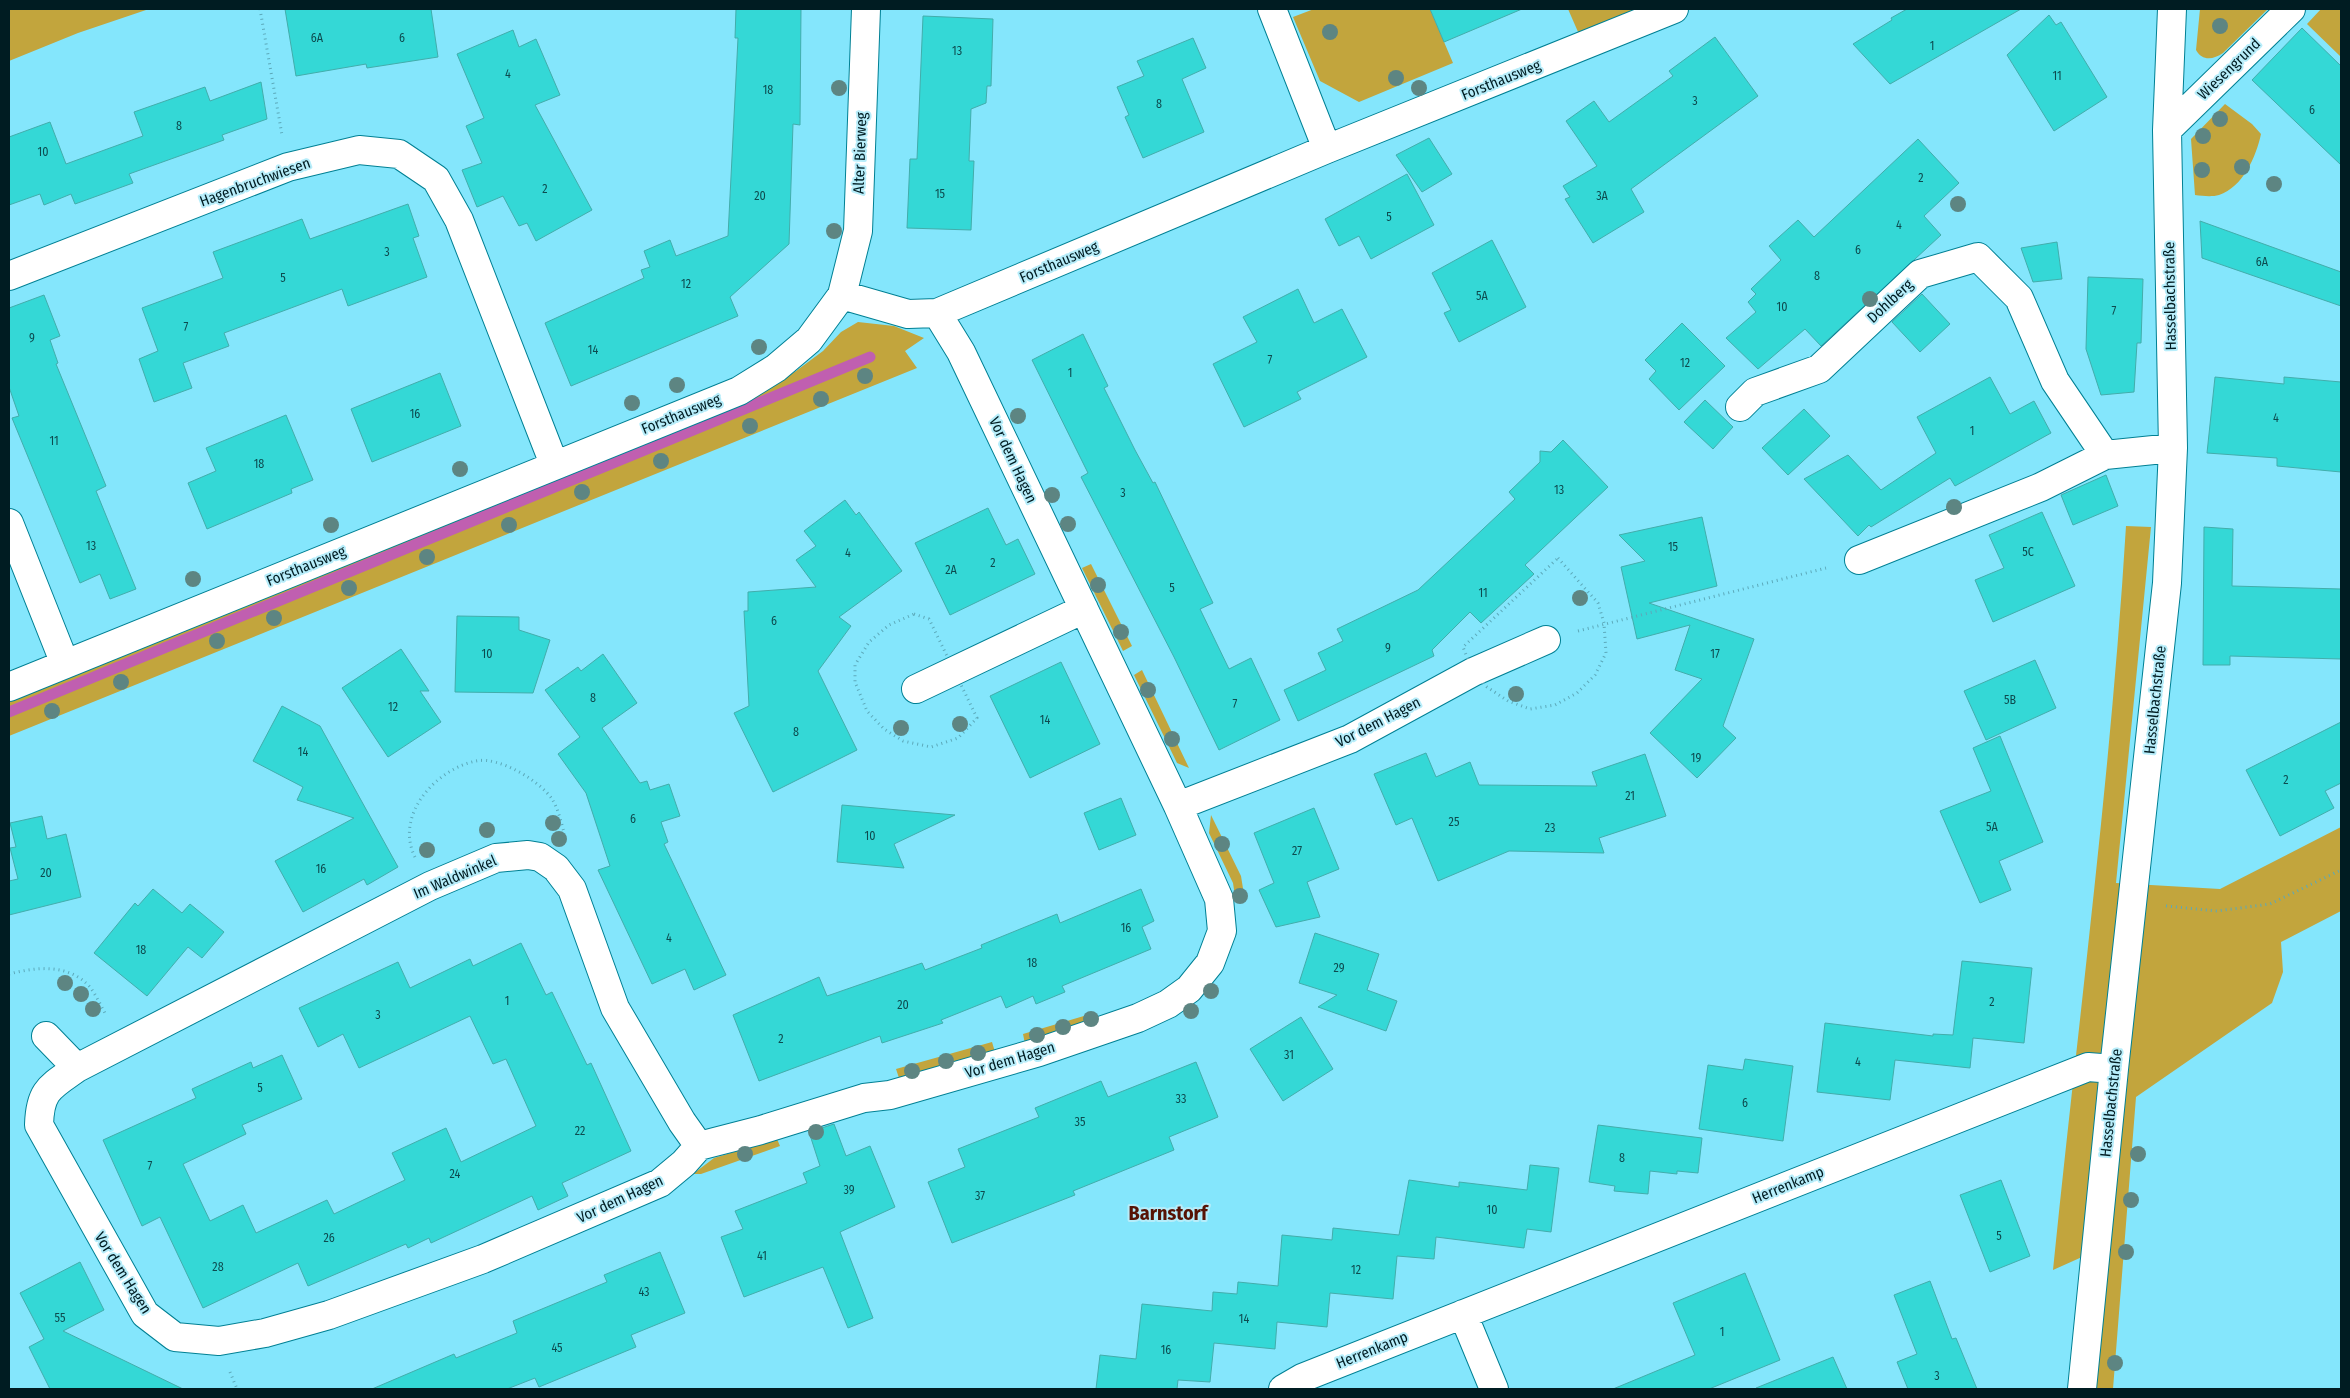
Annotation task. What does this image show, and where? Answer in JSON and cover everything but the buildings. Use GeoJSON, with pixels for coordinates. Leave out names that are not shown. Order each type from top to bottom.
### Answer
{"type":"FeatureCollection","features":[{"type":"Feature","properties":{"kind":"street","name":"Alter Bierweg"},"geometry":{"type":"LineString","coordinates":[[842,294],[858,231],[866,9]]}},
{"type":"Feature","properties":{"kind":"street"},"geometry":{"type":"LineString","coordinates":[[1272,9],[1327,149]]}},
{"type":"Feature","properties":{"kind":"street","name":"Forsthausweg"},"geometry":{"type":"LineString","coordinates":[[9,687],[746,386],[776,368],[809,340],[842,294],[908,314],[936,313],[1327,149],[1674,9]]}},
{"type":"Feature","properties":{"kind":"street","name":"Hasselbachstraße"},"geometry":{"type":"LineString","coordinates":[[2082,1389],[2114,1069],[2168,583],[2173,448],[2167,130],[2172,9]]}},
{"type":"Feature","properties":{"kind":"street","name":"Wiesengrund"},"geometry":{"type":"LineString","coordinates":[[2167,130],[2291,9]]}},
{"type":"Feature","properties":{"kind":"street","name":"Hagenbruchwiesen"},"geometry":{"type":"LineString","coordinates":[[9,276],[288,168],[360,150],[399,154],[436,179],[459,220],[554,464]]}},
{"type":"Feature","properties":{"kind":"street","name":"Dohlberg"},"geometry":{"type":"LineString","coordinates":[[1740,407],[1755,392],[1818,369],[1920,274],[1978,258],[2019,298],[2056,381],[2105,455]]}},
{"type":"Feature","properties":{"kind":"street","name":"Vor dem Hagen"},"geometry":{"type":"LineString","coordinates":[[39,1125],[125,1282],[145,1314],[175,1337],[219,1341],[265,1333],[329,1315],[483,1259],[660,1183],[684,1163],[699,1146],[761,1130],[864,1098],[890,1095],[1039,1052],[1138,1018],[1168,1004],[1189,988],[1210,963],[1222,931],[1219,898],[1178,806],[961,352],[936,313]]}},
{"type":"Feature","properties":{"kind":"street"},"geometry":{"type":"LineString","coordinates":[[1859,560],[2042,487],[2105,455],[2173,448]]}},
{"type":"Feature","properties":{"kind":"street"},"geometry":{"type":"LineString","coordinates":[[9,524],[65,664]]}},
{"type":"Feature","properties":{"kind":"street"},"geometry":{"type":"LineString","coordinates":[[916,689],[1084,609]]}},
{"type":"Feature","properties":{"kind":"street","name":"Vor dem Hagen"},"geometry":{"type":"LineString","coordinates":[[1178,806],[1350,739],[1472,672],[1546,640]]}},
{"type":"Feature","properties":{"kind":"street","name":"Im Waldwinkel"},"geometry":{"type":"LineString","coordinates":[[39,1125],[39,1106],[49,1088],[77,1068],[430,886],[496,858],[528,855],[540,857],[556,868],[572,889],[615,1008],[682,1122],[699,1146]]}},
{"type":"Feature","properties":{"kind":"street"},"geometry":{"type":"LineString","coordinates":[[46,1036],[77,1068]]}},
{"type":"Feature","properties":{"kind":"street","name":"Herrenkamp"},"geometry":{"type":"LineString","coordinates":[[1283,1389],[1302,1378],[2088,1067],[2114,1069]]}},
{"type":"Feature","properties":{"kind":"street"},"geometry":{"type":"LineString","coordinates":[[1463,1314],[1494,1389]]}},
{"type":"Feature","properties":{"kind":"path"},"geometry":{"type":"LineString","coordinates":[[260,9],[288,168]]}},
{"type":"Feature","properties":{"kind":"path"},"geometry":{"type":"LineString","coordinates":[[1546,640],[1622,618],[1859,560]]}},
{"type":"Feature","properties":{"kind":"path"},"geometry":{"type":"LineString","coordinates":[[430,886],[411,848],[412,818],[425,791],[446,772],[478,760],[506,766],[533,779],[553,800],[565,834]]}},
{"type":"Feature","properties":{"kind":"path"},"geometry":{"type":"LineString","coordinates":[[2133,903],[2217,911],[2270,904],[2341,870]]}},
{"type":"Feature","properties":{"kind":"path"},"geometry":{"type":"LineString","coordinates":[[9,974],[35,968],[63,969],[89,987],[123,1045]]}},
{"type":"Feature","properties":{"kind":"shaded area"},"geometry":{"type":"Polygon","coordinates":[[[9,9],[149,9],[78,33],[9,61],[9,9]]]}},
{"type":"Feature","properties":{"kind":"shaded area"},"geometry":{"type":"Polygon","coordinates":[[[1314,9],[1430,9],[1453,63],[1359,102],[1320,81],[1293,17],[1314,9]]]}},
{"type":"Feature","properties":{"kind":"shaded area"},"geometry":{"type":"Polygon","coordinates":[[[1568,9],[1662,9],[1582,41],[1568,9]]]}},
{"type":"Feature","properties":{"kind":"shaded area"},"geometry":{"type":"Polygon","coordinates":[[[2200,9],[2268,9],[2223,53],[2215,57],[2205,58],[2198,54],[2196,50],[2200,9]]]}},
{"type":"Feature","properties":{"kind":"shaded area"},"geometry":{"type":"Polygon","coordinates":[[[2321,9],[2341,9],[2341,57],[2307,24],[2321,9]]]}},
{"type":"Feature","properties":{"kind":"shaded area"},"geometry":{"type":"Polygon","coordinates":[[[2225,104],[2252,124],[2261,134],[2259,143],[2247,170],[2235,185],[2219,195],[2195,195],[2191,139],[2225,104]]]}},
{"type":"Feature","properties":{"kind":"shaded area"},"geometry":{"type":"Polygon","coordinates":[[[858,322],[894,326],[924,338],[905,351],[917,368],[9,736],[9,702],[759,394],[796,371],[823,351],[841,332],[858,322]]]}},
{"type":"Feature","properties":{"kind":"shaded area"},"geometry":{"type":"Polygon","coordinates":[[[2126,526],[2151,527],[2116,883],[2220,889],[2341,827],[2341,911],[2281,942],[2283,972],[2272,1003],[2136,1097],[2113,1389],[2073,1389],[2082,1257],[2053,1270],[2103,805],[2120,619],[2126,526]]]}},
{"type":"Feature","properties":{"kind":"shaded area"},"geometry":{"type":"Polygon","coordinates":[[[1091,564],[1132,646],[1123,651],[1082,568],[1091,564]]]}},
{"type":"Feature","properties":{"kind":"shaded area"},"geometry":{"type":"Polygon","coordinates":[[[1142,670],[1189,768],[1177,763],[1134,675],[1142,670]]]}},
{"type":"Feature","properties":{"kind":"shaded area"},"geometry":{"type":"Polygon","coordinates":[[[1211,815],[1241,876],[1245,901],[1236,903],[1233,883],[1209,833],[1211,815]]]}},
{"type":"Feature","properties":{"kind":"shaded area"},"geometry":{"type":"Polygon","coordinates":[[[1094,1013],[1097,1022],[1025,1044],[1023,1034],[1094,1013]]]}},
{"type":"Feature","properties":{"kind":"shaded area"},"geometry":{"type":"Polygon","coordinates":[[[992,1042],[995,1052],[899,1078],[896,1069],[992,1042]]]}},
{"type":"Feature","properties":{"kind":"shaded area"},"geometry":{"type":"Polygon","coordinates":[[[777,1139],[780,1146],[701,1174],[693,1174],[714,1158],[777,1139]]]}},
{"type":"Feature","properties":{"kind":"waterway"},"geometry":{"type":"LineString","coordinates":[[9,712],[870,357]]}},
{"type":"Feature","properties":{"kind":"district","name":"Barnstorf"},"geometry":{"type":"Point","coordinates":[1168,1213]}}]}
